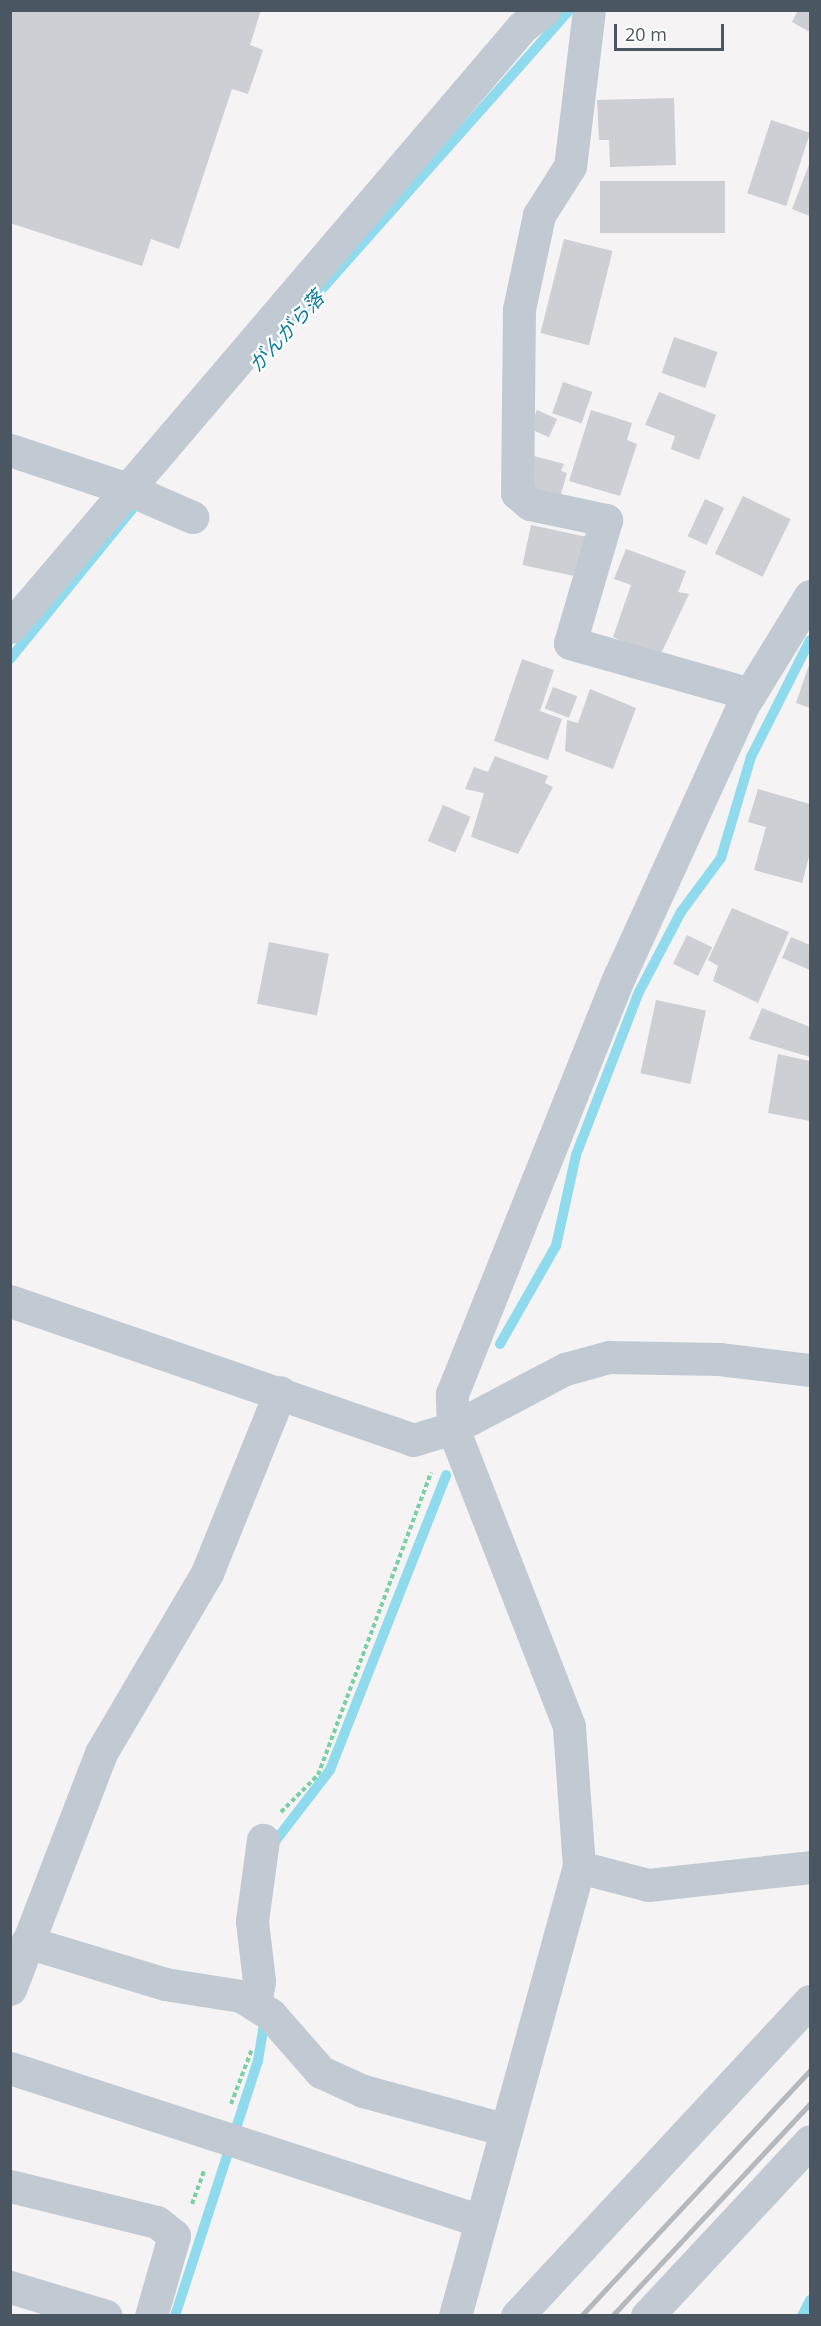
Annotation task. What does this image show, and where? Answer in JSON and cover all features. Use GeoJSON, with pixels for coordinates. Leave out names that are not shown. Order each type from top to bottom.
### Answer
{"type":"FeatureCollection","features":[{"type":"Feature","properties":{"kind":"street"},"geometry":{"type":"LineString","coordinates":[[10,627],[522,27],[544,10]]}},
{"type":"Feature","properties":{"kind":"street"},"geometry":{"type":"LineString","coordinates":[[590,15],[570,166],[539,215],[519,309],[517,493],[530,504],[606,520],[570,643],[750,694]]}},
{"type":"Feature","properties":{"kind":"street"},"geometry":{"type":"LineString","coordinates":[[10,450],[129,489],[179,511]]}},
{"type":"Feature","properties":{"kind":"street"},"geometry":{"type":"LineString","coordinates":[[455,2316],[477,2220],[579,1867],[569,1726],[442,1433],[453,1394],[620,975],[750,694],[810,596]]}},
{"type":"Feature","properties":{"kind":"street"},"geometry":{"type":"LineString","coordinates":[[10,1302],[280,1392],[413,1440],[442,1433],[564,1369],[609,1357],[718,1359],[810,1370]]}},
{"type":"Feature","properties":{"kind":"street"},"geometry":{"type":"LineString","coordinates":[[10,1989],[101,1754],[207,1573],[280,1392]]}},
{"type":"Feature","properties":{"kind":"street"},"geometry":{"type":"LineString","coordinates":[[263,1840],[252,1921],[263,2009]]}},
{"type":"Feature","properties":{"kind":"street"},"geometry":{"type":"LineString","coordinates":[[579,1867],[648,1885],[810,1867]]}},
{"type":"Feature","properties":{"kind":"street"},"geometry":{"type":"LineString","coordinates":[[27,1942],[165,1984],[241,1996],[263,2009],[321,2072],[363,2091],[503,2129]]}},
{"type":"Feature","properties":{"kind":"street"},"geometry":{"type":"LineString","coordinates":[[517,2316],[810,2001]]}},
{"type":"Feature","properties":{"kind":"street"},"geometry":{"type":"LineString","coordinates":[[10,2068],[237,2140],[348,2182],[477,2220]]}},
{"type":"Feature","properties":{"kind":"street"},"geometry":{"type":"LineString","coordinates":[[647,2316],[810,2141]]}},
{"type":"Feature","properties":{"kind":"street"},"geometry":{"type":"LineString","coordinates":[[10,2186],[157,2222],[174,2236],[151,2316]]}},
{"type":"Feature","properties":{"kind":"street"},"geometry":{"type":"LineString","coordinates":[[10,2287],[106,2316]]}},
{"type":"Feature","properties":{"kind":"path"},"geometry":{"type":"LineString","coordinates":[[263,1840],[271,1822],[318,1775],[436,1458],[442,1433]]}},
{"type":"Feature","properties":{"kind":"building"},"geometry":{"type":"Polygon","coordinates":[[[10,10],[261,10],[250,45],[263,50],[248,94],[232,89],[179,249],[151,239],[142,266],[10,223],[10,10]]]}},
{"type":"Feature","properties":{"kind":"building"},"geometry":{"type":"Polygon","coordinates":[[[798,10],[810,10],[810,32],[792,22],[798,10]]]}},
{"type":"Feature","properties":{"kind":"building"},"geometry":{"type":"Polygon","coordinates":[[[674,98],[676,165],[610,167],[609,140],[599,140],[597,100],[674,98]]]}},
{"type":"Feature","properties":{"kind":"building"},"geometry":{"type":"Polygon","coordinates":[[[771,120],[810,133],[786,206],[747,193],[771,120]]]}},
{"type":"Feature","properties":{"kind":"building"},"geometry":{"type":"Polygon","coordinates":[[[810,162],[810,216],[792,209],[810,162]]]}},
{"type":"Feature","properties":{"kind":"building"},"geometry":{"type":"Polygon","coordinates":[[[600,181],[725,181],[725,233],[600,233],[600,181]]]}},
{"type":"Feature","properties":{"kind":"building"},"geometry":{"type":"Polygon","coordinates":[[[564,239],[613,251],[589,345],[541,333],[564,239]]]}},
{"type":"Feature","properties":{"kind":"building"},"geometry":{"type":"Polygon","coordinates":[[[674,337],[717,352],[705,388],[662,373],[674,337]]]}},
{"type":"Feature","properties":{"kind":"building"},"geometry":{"type":"Polygon","coordinates":[[[563,382],[592,392],[582,423],[552,413],[563,382]]]}},
{"type":"Feature","properties":{"kind":"building"},"geometry":{"type":"Polygon","coordinates":[[[659,392],[716,415],[699,460],[671,449],[675,436],[645,425],[659,392]]]}},
{"type":"Feature","properties":{"kind":"building"},"geometry":{"type":"Polygon","coordinates":[[[537,410],[557,419],[549,437],[529,428],[537,410]]]}},
{"type":"Feature","properties":{"kind":"building"},"geometry":{"type":"Polygon","coordinates":[[[591,410],[632,423],[627,440],[637,444],[620,496],[569,481],[591,410]]]}},
{"type":"Feature","properties":{"kind":"building"},"geometry":{"type":"Polygon","coordinates":[[[534,456],[564,464],[561,471],[567,473],[559,501],[524,491],[534,456]]]}},
{"type":"Feature","properties":{"kind":"building"},"geometry":{"type":"Polygon","coordinates":[[[743,496],[791,519],[763,577],[715,554],[743,496]]]}},
{"type":"Feature","properties":{"kind":"building"},"geometry":{"type":"Polygon","coordinates":[[[705,499],[724,508],[707,545],[688,536],[705,499]]]}},
{"type":"Feature","properties":{"kind":"building"},"geometry":{"type":"Polygon","coordinates":[[[531,525],[590,537],[581,578],[522,565],[531,525]]]}},
{"type":"Feature","properties":{"kind":"building"},"geometry":{"type":"Polygon","coordinates":[[[626,549],[686,571],[678,592],[689,594],[659,658],[613,637],[631,585],[614,579],[626,549]]]}},
{"type":"Feature","properties":{"kind":"building"},"geometry":{"type":"Polygon","coordinates":[[[522,659],[554,670],[540,711],[562,719],[548,760],[494,741],[522,659]]]}},
{"type":"Feature","properties":{"kind":"building"},"geometry":{"type":"Polygon","coordinates":[[[810,662],[810,708],[796,703],[810,662]]]}},
{"type":"Feature","properties":{"kind":"building"},"geometry":{"type":"Polygon","coordinates":[[[553,687],[577,696],[569,718],[545,708],[553,687]]]}},
{"type":"Feature","properties":{"kind":"building"},"geometry":{"type":"Polygon","coordinates":[[[590,689],[636,708],[613,769],[565,751],[567,720],[578,723],[590,689]]]}},
{"type":"Feature","properties":{"kind":"building"},"geometry":{"type":"Polygon","coordinates":[[[495,756],[548,776],[545,783],[553,787],[518,854],[471,837],[484,793],[465,789],[474,767],[488,772],[495,756]]]}},
{"type":"Feature","properties":{"kind":"building"},"geometry":{"type":"Polygon","coordinates":[[[758,789],[810,804],[810,853],[802,883],[754,870],[766,827],[748,822],[758,789]]]}},
{"type":"Feature","properties":{"kind":"building"},"geometry":{"type":"Polygon","coordinates":[[[443,805],[471,817],[455,853],[428,841],[443,805]]]}},
{"type":"Feature","properties":{"kind":"building"},"geometry":{"type":"Polygon","coordinates":[[[732,908],[789,932],[758,1003],[713,981],[718,966],[708,960],[732,908]]]}},
{"type":"Feature","properties":{"kind":"building"},"geometry":{"type":"Polygon","coordinates":[[[687,935],[712,947],[698,976],[673,964],[687,935]]]}},
{"type":"Feature","properties":{"kind":"building"},"geometry":{"type":"Polygon","coordinates":[[[791,937],[810,945],[810,970],[782,958],[791,937]]]}},
{"type":"Feature","properties":{"kind":"building"},"geometry":{"type":"Polygon","coordinates":[[[269,942],[329,954],[317,1015],[257,1004],[269,942]]]}},
{"type":"Feature","properties":{"kind":"building"},"geometry":{"type":"Polygon","coordinates":[[[656,1000],[706,1011],[690,1084],[640,1073],[656,1000]]]}},
{"type":"Feature","properties":{"kind":"building"},"geometry":{"type":"Polygon","coordinates":[[[762,1008],[810,1027],[810,1057],[749,1039],[762,1008]]]}},
{"type":"Feature","properties":{"kind":"building"},"geometry":{"type":"Polygon","coordinates":[[[778,1054],[810,1061],[810,1121],[768,1113],[778,1054]]]}},
{"type":"Feature","properties":{"kind":"waterway","name":"がんがら落"},"geometry":{"type":"LineString","coordinates":[[258,361],[570,10]]}},
{"type":"Feature","properties":{"kind":"waterway","name":"がんがら落"},"geometry":{"type":"LineString","coordinates":[[10,659],[133,508]]}},
{"type":"Feature","properties":{"kind":"waterway"},"geometry":{"type":"LineString","coordinates":[[500,1344],[556,1246],[576,1155],[639,992],[681,912],[721,858],[751,757],[810,640]]}},
{"type":"Feature","properties":{"kind":"waterway"},"geometry":{"type":"LineString","coordinates":[[273,1844],[330,1770],[446,1475]]}},
{"type":"Feature","properties":{"kind":"waterway"},"geometry":{"type":"LineString","coordinates":[[175,2316],[258,2061],[265,2018]]}},
{"type":"Feature","properties":{"kind":"waterway"},"geometry":{"type":"LineString","coordinates":[[802,2316],[810,2300]]}},
{"type":"Feature","properties":{"kind":"railway"},"geometry":{"type":"LineString","coordinates":[[581,2316],[810,2070]]}},
{"type":"Feature","properties":{"kind":"railway"},"geometry":{"type":"LineString","coordinates":[[612,2316],[810,2104]]}}]}
